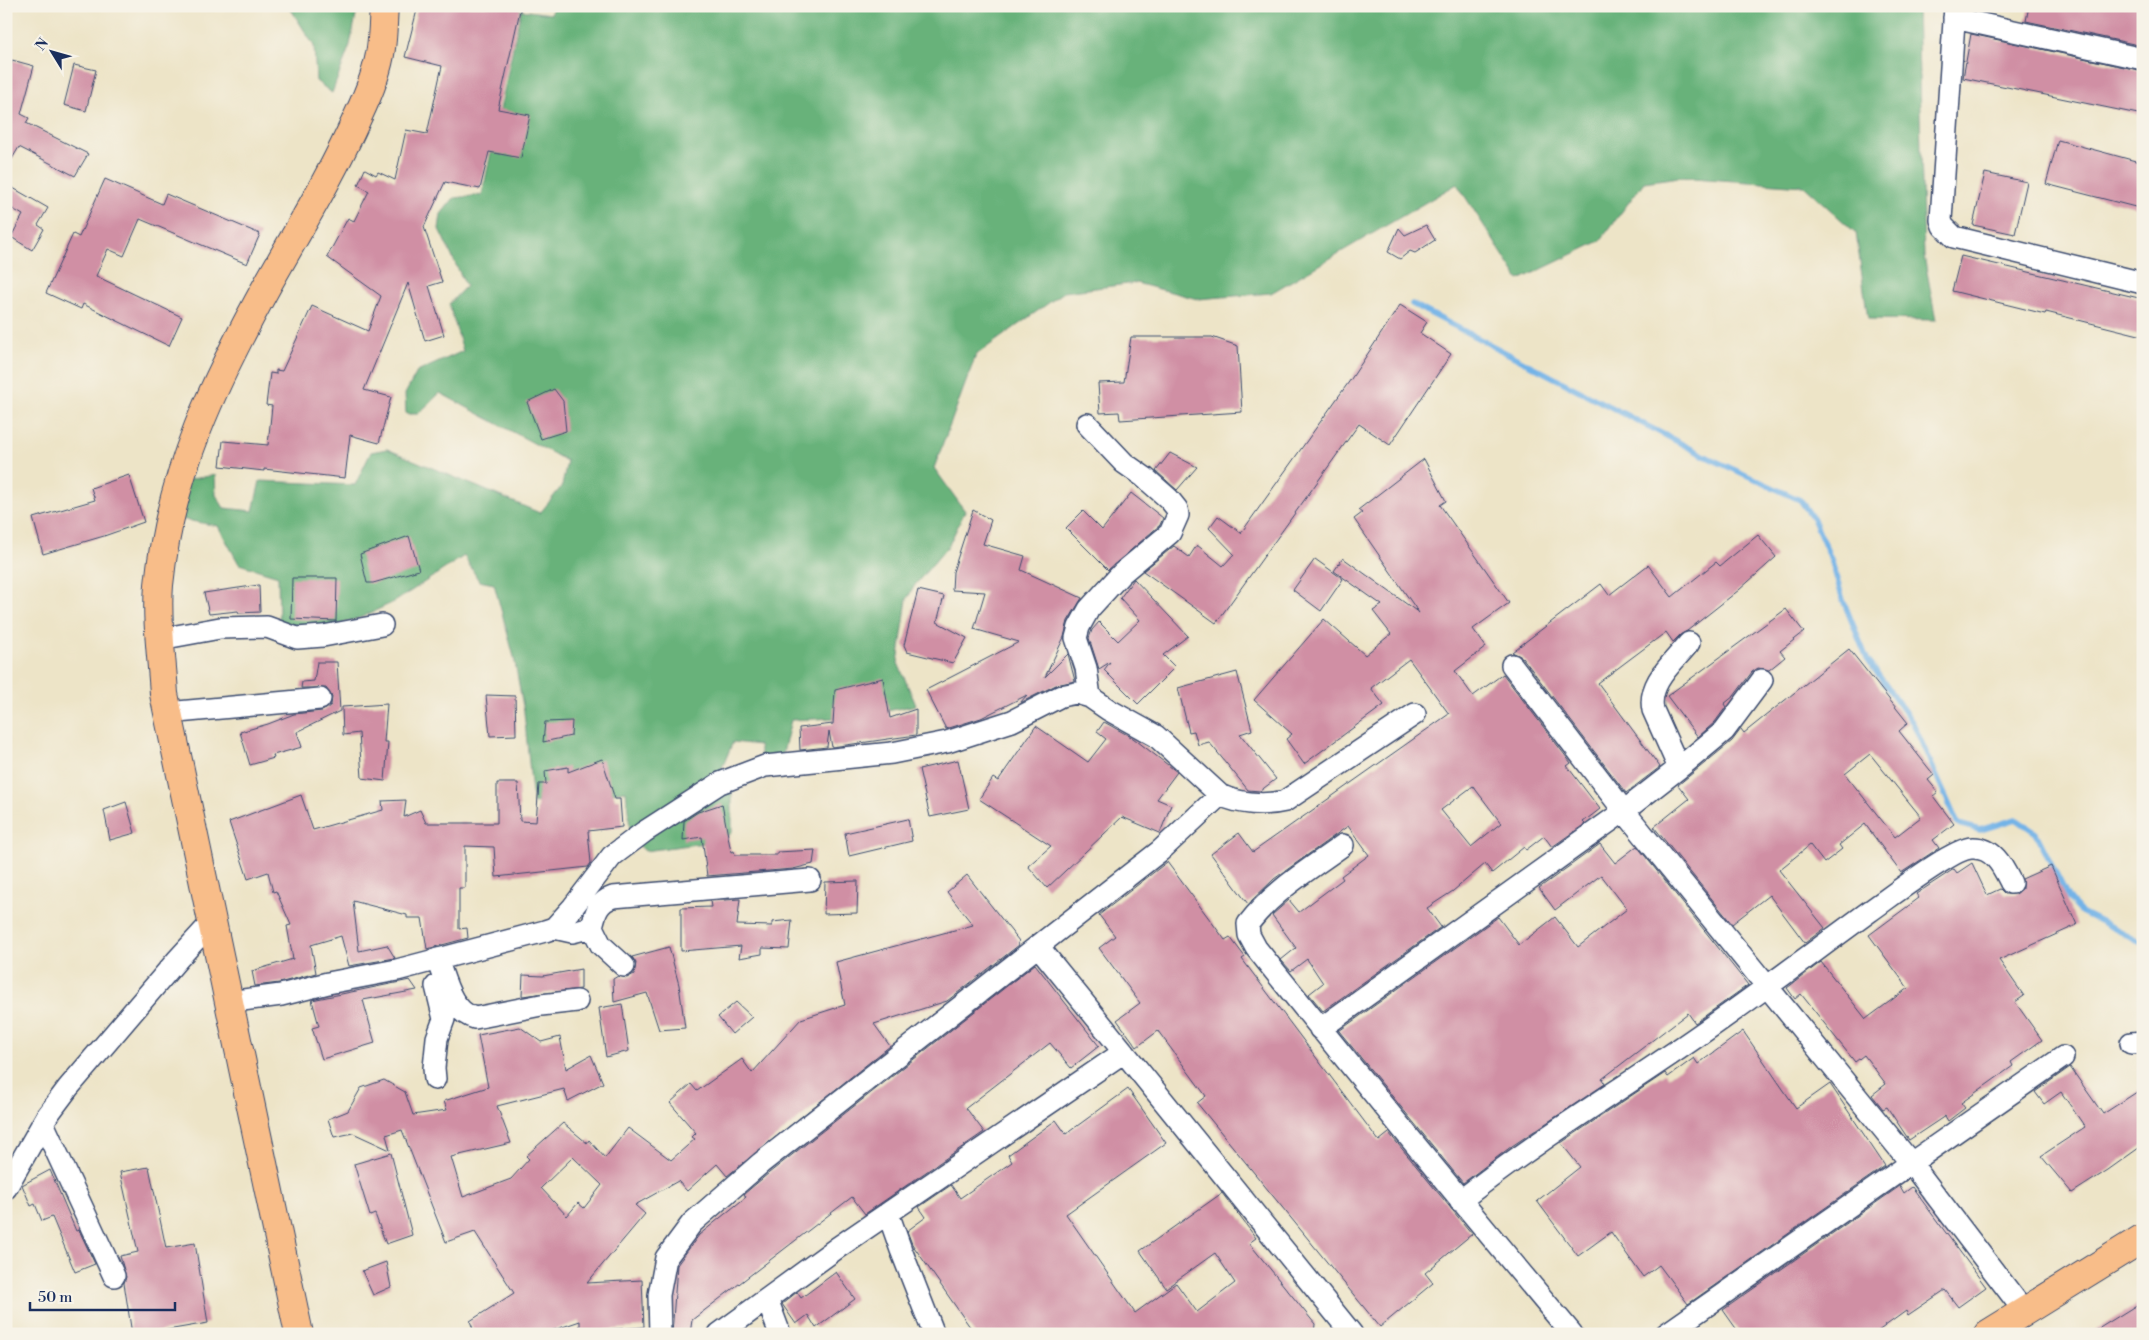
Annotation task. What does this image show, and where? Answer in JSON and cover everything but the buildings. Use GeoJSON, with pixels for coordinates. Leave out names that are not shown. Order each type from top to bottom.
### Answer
{"type":"FeatureCollection","features":[{"type":"Feature","properties":{"kind":"highway"},"geometry":{"type":"LineString","coordinates":[[299,1334],[167,713],[160,639],[159,587],[166,532],[185,461],[215,386],[269,283],[346,145],[368,93],[381,49],[384,6]]}},
{"type":"Feature","properties":{"kind":"highway"},"geometry":{"type":"LineString","coordinates":[[1988,1334],[2143,1238]]}},
{"type":"Feature","properties":{"kind":"street"},"geometry":{"type":"LineString","coordinates":[[2143,59],[1955,12],[1941,220],[1943,226],[1954,237],[2143,283]]}},
{"type":"Feature","properties":{"kind":"street"},"geometry":{"type":"LineString","coordinates":[[1086,424],[1124,463],[1144,477],[1169,500],[1177,509],[1178,515],[1170,533],[1122,573],[1089,609],[1079,627],[1076,638],[1086,668],[1090,697]]}},
{"type":"Feature","properties":{"kind":"street"},"geometry":{"type":"LineString","coordinates":[[160,639],[220,628],[267,627],[297,638],[323,636],[382,626]]}},
{"type":"Feature","properties":{"kind":"street"},"geometry":{"type":"LineString","coordinates":[[1679,768],[1653,710],[1651,700],[1654,687],[1690,643]]}},
{"type":"Feature","properties":{"kind":"street"},"geometry":{"type":"LineString","coordinates":[[1512,665],[1624,811],[1911,1163],[2024,1311]]}},
{"type":"Feature","properties":{"kind":"street"},"geometry":{"type":"LineString","coordinates":[[1320,1029],[1624,811],[1679,768],[1724,731],[1762,680]]}},
{"type":"Feature","properties":{"kind":"street"},"geometry":{"type":"LineString","coordinates":[[554,928],[573,907],[612,856],[644,832],[720,783],[765,766],[892,753],[947,742],[1012,720],[1060,696],[1076,693],[1090,697],[1109,710],[1156,736],[1220,795],[1233,800],[1271,804],[1285,801],[1415,714]]}},
{"type":"Feature","properties":{"kind":"street"},"geometry":{"type":"LineString","coordinates":[[167,713],[320,698]]}},
{"type":"Feature","properties":{"kind":"street"},"geometry":{"type":"LineString","coordinates":[[660,1334],[659,1295],[666,1258],[692,1223],[761,1163],[1160,851],[1220,795]]}},
{"type":"Feature","properties":{"kind":"street"},"geometry":{"type":"LineString","coordinates":[[1343,845],[1283,888],[1257,912],[1248,924],[1249,935],[1256,948],[1320,1029],[1460,1201],[1572,1334]]}},
{"type":"Feature","properties":{"kind":"street"},"geometry":{"type":"LineString","coordinates":[[1460,1201],[1493,1174],[1590,1106],[1705,1032],[1890,898],[1964,849],[1981,848],[1995,856],[2011,883]]}},
{"type":"Feature","properties":{"kind":"street"},"geometry":{"type":"LineString","coordinates":[[624,966],[601,945],[592,927],[599,907],[604,900],[613,897],[810,880]]}},
{"type":"Feature","properties":{"kind":"street"},"geometry":{"type":"LineString","coordinates":[[6,1188],[43,1123],[68,1088],[211,923]]}},
{"type":"Feature","properties":{"kind":"street"},"geometry":{"type":"LineString","coordinates":[[228,1002],[281,995],[433,960],[554,928],[572,932],[592,927]]}},
{"type":"Feature","properties":{"kind":"street"},"geometry":{"type":"LineString","coordinates":[[1038,946],[1352,1334]]}},
{"type":"Feature","properties":{"kind":"street"},"geometry":{"type":"LineString","coordinates":[[433,960],[457,1006],[466,1016],[475,1018],[541,1005],[577,1001]]}},
{"type":"Feature","properties":{"kind":"street"},"geometry":{"type":"LineString","coordinates":[[433,960],[444,1019],[437,1038],[434,1068],[435,1080]]}},
{"type":"Feature","properties":{"kind":"street"},"geometry":{"type":"LineString","coordinates":[[719,1334],[888,1212],[1124,1052]]}},
{"type":"Feature","properties":{"kind":"street"},"geometry":{"type":"LineString","coordinates":[[1666,1334],[2062,1057]]}},
{"type":"Feature","properties":{"kind":"street"},"geometry":{"type":"LineString","coordinates":[[43,1123],[114,1276]]}},
{"type":"Feature","properties":{"kind":"street"},"geometry":{"type":"LineString","coordinates":[[888,1212],[934,1334]]}},
{"type":"Feature","properties":{"kind":"street"},"geometry":{"type":"LineString","coordinates":[[767,1299],[780,1334]]}},
{"type":"Feature","properties":{"kind":"green space"},"geometry":{"type":"Polygon","coordinates":[[[283,6],[358,6],[350,45],[332,93],[316,81],[314,46],[292,11],[283,6]]]}},
{"type":"Feature","properties":{"kind":"green space"},"geometry":{"type":"Polygon","coordinates":[[[553,6],[1917,6],[1924,256],[1936,320],[1868,319],[1856,233],[1804,186],[1679,177],[1644,182],[1600,241],[1519,280],[1457,184],[1271,293],[1198,299],[1136,283],[1064,292],[976,355],[934,468],[965,511],[949,545],[915,585],[907,599],[898,663],[916,705],[859,717],[791,720],[782,757],[762,762],[759,745],[733,742],[719,775],[732,795],[732,832],[713,853],[704,843],[645,851],[631,838],[626,791],[533,803],[524,712],[514,657],[494,584],[479,581],[464,556],[396,601],[362,617],[320,631],[279,621],[278,576],[239,564],[218,526],[175,518],[186,480],[215,475],[216,495],[224,508],[253,511],[260,481],[355,485],[371,452],[387,449],[540,513],[562,486],[567,461],[440,393],[418,414],[406,414],[405,394],[417,372],[463,351],[449,304],[466,286],[439,229],[441,214],[454,198],[482,195],[521,10],[551,14],[553,6]]]}},
{"type":"Feature","properties":{"kind":"waterway"},"geometry":{"type":"LineString","coordinates":[[1412,304],[1709,458],[1800,500],[1813,518],[1831,559],[1843,600],[1867,659],[1913,723],[1958,824],[1980,830],[2016,819],[2036,833],[2069,899],[2081,912],[2143,943]]}}]}
